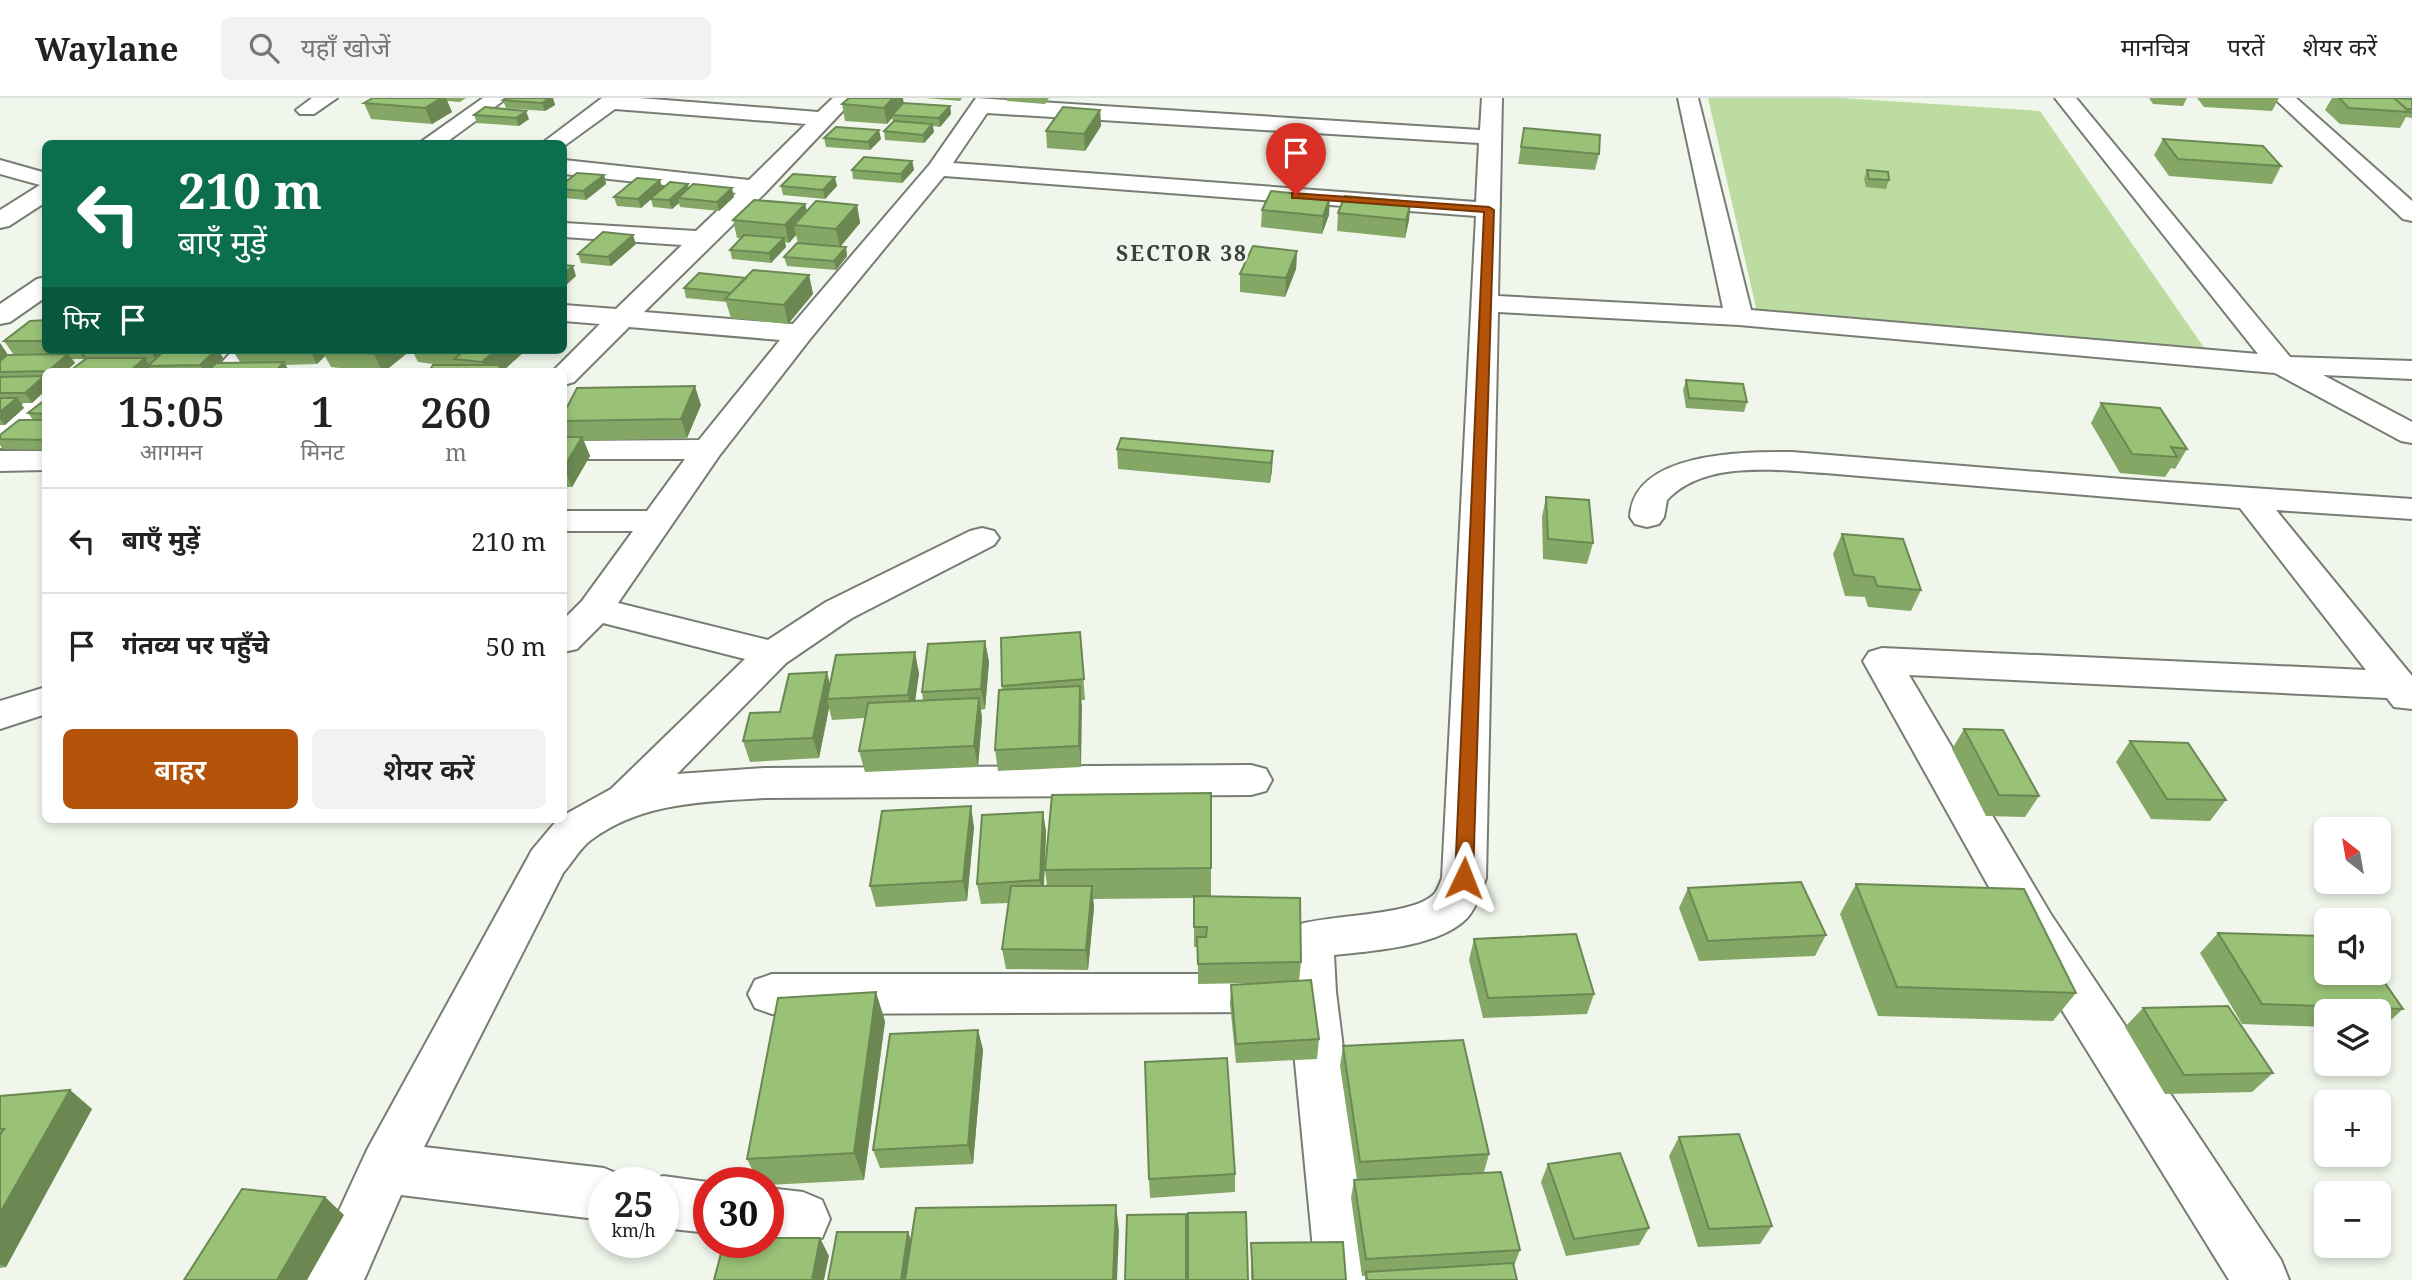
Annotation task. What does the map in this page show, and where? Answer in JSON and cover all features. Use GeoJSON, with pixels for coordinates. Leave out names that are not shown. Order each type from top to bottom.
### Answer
{"type":"FeatureCollection","features":[{"type":"Feature","properties":{"kind":"street"},"geometry":{"type":"LineString","coordinates":[[307,110],[327,98]]}},
{"type":"Feature","properties":{"kind":"street"},"geometry":{"type":"LineString","coordinates":[[435,140],[497,98]]}},
{"type":"Feature","properties":{"kind":"street"},"geometry":{"type":"LineString","coordinates":[[567,373],[845,98]]}},
{"type":"Feature","properties":{"kind":"street"},"geometry":{"type":"LineString","coordinates":[[1344,1280],[1312,992],[1310,939],[1413,924],[1438,916],[1452,906],[1464,878],[1492,98]]}},
{"type":"Feature","properties":{"kind":"street"},"geometry":{"type":"LineString","coordinates":[[1688,98],[1739,317]]}},
{"type":"Feature","properties":{"kind":"street"},"geometry":{"type":"LineString","coordinates":[[2065,98],[2282,365],[2412,434]]}},
{"type":"Feature","properties":{"kind":"street"},"geometry":{"type":"LineString","coordinates":[[2284,98],[2412,214]]}},
{"type":"Feature","properties":{"kind":"street"},"geometry":{"type":"LineString","coordinates":[[558,140],[614,100],[821,119]]}},
{"type":"Feature","properties":{"kind":"street"},"geometry":{"type":"LineString","coordinates":[[567,637],[596,609],[708,449],[800,333],[938,169],[984,102],[1491,137]]}},
{"type":"Feature","properties":{"kind":"street"},"geometry":{"type":"LineString","coordinates":[[0,167],[42,179]]}},
{"type":"Feature","properties":{"kind":"street"},"geometry":{"type":"LineString","coordinates":[[567,167],[757,188]]}},
{"type":"Feature","properties":{"kind":"street"},"geometry":{"type":"LineString","coordinates":[[938,169],[1489,210]]}},
{"type":"Feature","properties":{"kind":"street"},"geometry":{"type":"LineString","coordinates":[[0,221],[42,194]]}},
{"type":"Feature","properties":{"kind":"street"},"geometry":{"type":"LineString","coordinates":[[567,230],[703,239]]}},
{"type":"Feature","properties":{"kind":"street"},"geometry":{"type":"LineString","coordinates":[[0,316],[42,288]]}},
{"type":"Feature","properties":{"kind":"street"},"geometry":{"type":"LineString","coordinates":[[1486,303],[1739,317],[2282,365],[2412,370]]}},
{"type":"Feature","properties":{"kind":"street"},"geometry":{"type":"LineString","coordinates":[[567,313],[800,333]]}},
{"type":"Feature","properties":{"kind":"street"},"geometry":{"type":"LineString","coordinates":[[231,368],[245,354]]}},
{"type":"Feature","properties":{"kind":"street"},"geometry":{"type":"LineString","coordinates":[[0,439],[42,402]]}},
{"type":"Feature","properties":{"kind":"street"},"geometry":{"type":"LineString","coordinates":[[567,450],[708,449]]}},
{"type":"Feature","properties":{"kind":"street"},"geometry":{"type":"LineString","coordinates":[[0,461],[42,460]]}},
{"type":"Feature","properties":{"kind":"street"},"geometry":{"type":"LineString","coordinates":[[1647,517],[1646,508],[1652,495],[1665,485],[1699,468],[1790,462],[2250,499],[2412,509]]}},
{"type":"Feature","properties":{"kind":"street"},"geometry":{"type":"LineString","coordinates":[[2250,499],[2405,693]]}},
{"type":"Feature","properties":{"kind":"street"},"geometry":{"type":"LineString","coordinates":[[567,521],[657,521]]}},
{"type":"Feature","properties":{"kind":"street"},"geometry":{"type":"LineString","coordinates":[[335,1280],[386,1168],[547,862],[574,829],[626,800],[773,654],[839,610],[982,538]]}},
{"type":"Feature","properties":{"kind":"street"},"geometry":{"type":"LineString","coordinates":[[596,609],[773,654]]}},
{"type":"Feature","properties":{"kind":"street"},"geometry":{"type":"LineString","coordinates":[[2260,1280],[2034,926],[1882,661],[2405,693]]}},
{"type":"Feature","properties":{"kind":"street"},"geometry":{"type":"LineString","coordinates":[[0,715],[42,701]]}},
{"type":"Feature","properties":{"kind":"street"},"geometry":{"type":"LineString","coordinates":[[626,800],[689,788],[764,783],[1251,780]]}},
{"type":"Feature","properties":{"kind":"street"},"geometry":{"type":"LineString","coordinates":[[772,994],[1312,992]]}},
{"type":"Feature","properties":{"kind":"street"},"geometry":{"type":"LineString","coordinates":[[386,1168],[588,1193]]}},
{"type":"Feature","properties":{"kind":"green space"},"geometry":{"type":"Polygon","coordinates":[[[1708,98],[1842,98],[2040,111],[2205,349],[1757,312],[1708,98]]]}},
{"type":"Feature","properties":{"kind":"building"},"geometry":{"type":"Polygon","coordinates":[[[373,98],[441,98],[425,108],[364,103],[373,98]]]}},
{"type":"Feature","properties":{"kind":"building"},"geometry":{"type":"Polygon","coordinates":[[[550,98],[542,103],[503,100],[550,98]]]}},
{"type":"Feature","properties":{"kind":"building"},"geometry":{"type":"Polygon","coordinates":[[[849,98],[893,98],[884,108],[842,104],[849,98]]]}},
{"type":"Feature","properties":{"kind":"building"},"geometry":{"type":"Polygon","coordinates":[[[2339,98],[2394,98],[2410,112],[2349,108],[2339,98]]]}},
{"type":"Feature","properties":{"kind":"building"},"geometry":{"type":"Polygon","coordinates":[[[2394,98],[2412,99],[2412,109],[2406,109],[2394,98]]]}},
{"type":"Feature","properties":{"kind":"building"},"geometry":{"type":"Polygon","coordinates":[[[903,103],[950,106],[939,118],[892,115],[903,103]]]}},
{"type":"Feature","properties":{"kind":"building"},"geometry":{"type":"Polygon","coordinates":[[[485,107],[526,111],[516,118],[474,115],[485,107]]]}},
{"type":"Feature","properties":{"kind":"building"},"geometry":{"type":"Polygon","coordinates":[[[1063,107],[1100,110],[1084,134],[1046,131],[1063,107]]]}},
{"type":"Feature","properties":{"kind":"building"},"geometry":{"type":"Polygon","coordinates":[[[894,121],[932,124],[923,135],[884,131],[894,121]]]}},
{"type":"Feature","properties":{"kind":"building"},"geometry":{"type":"Polygon","coordinates":[[[836,127],[879,130],[868,142],[824,138],[836,127]]]}},
{"type":"Feature","properties":{"kind":"building"},"geometry":{"type":"Polygon","coordinates":[[[1524,128],[1600,135],[1599,154],[1521,147],[1524,128]]]}},
{"type":"Feature","properties":{"kind":"building"},"geometry":{"type":"Polygon","coordinates":[[[2163,139],[2263,146],[2281,166],[2178,159],[2163,139]]]}},
{"type":"Feature","properties":{"kind":"building"},"geometry":{"type":"Polygon","coordinates":[[[864,157],[912,161],[901,174],[852,170],[864,157]]]}},
{"type":"Feature","properties":{"kind":"building"},"geometry":{"type":"Polygon","coordinates":[[[1867,170],[1888,172],[1889,180],[1869,179],[1867,170]]]}},
{"type":"Feature","properties":{"kind":"building"},"geometry":{"type":"Polygon","coordinates":[[[577,173],[604,175],[583,191],[567,189],[567,181],[577,173]]]}},
{"type":"Feature","properties":{"kind":"building"},"geometry":{"type":"Polygon","coordinates":[[[793,174],[835,177],[823,190],[781,186],[793,174]]]}},
{"type":"Feature","properties":{"kind":"building"},"geometry":{"type":"Polygon","coordinates":[[[637,178],[660,180],[638,199],[614,197],[637,178]]]}},
{"type":"Feature","properties":{"kind":"building"},"geometry":{"type":"Polygon","coordinates":[[[670,182],[688,184],[669,200],[650,199],[670,182]]]}},
{"type":"Feature","properties":{"kind":"building"},"geometry":{"type":"Polygon","coordinates":[[[693,184],[732,188],[717,202],[678,198],[693,184]]]}},
{"type":"Feature","properties":{"kind":"building"},"geometry":{"type":"Polygon","coordinates":[[[1271,191],[1330,197],[1323,216],[1262,210],[1271,191]]]}},
{"type":"Feature","properties":{"kind":"building"},"geometry":{"type":"Polygon","coordinates":[[[1345,196],[1411,202],[1406,220],[1338,213],[1345,196]]]}},
{"type":"Feature","properties":{"kind":"building"},"geometry":{"type":"Polygon","coordinates":[[[754,200],[805,204],[785,225],[733,220],[754,200]]]}},
{"type":"Feature","properties":{"kind":"building"},"geometry":{"type":"Polygon","coordinates":[[[816,201],[857,205],[836,229],[794,225],[816,201]]]}},
{"type":"Feature","properties":{"kind":"building"},"geometry":{"type":"Polygon","coordinates":[[[603,232],[633,235],[608,257],[578,254],[603,232]]]}},
{"type":"Feature","properties":{"kind":"building"},"geometry":{"type":"Polygon","coordinates":[[[744,235],[784,238],[769,253],[730,250],[744,235]]]}},
{"type":"Feature","properties":{"kind":"building"},"geometry":{"type":"Polygon","coordinates":[[[797,243],[846,247],[834,261],[784,257],[797,243]]]}},
{"type":"Feature","properties":{"kind":"building"},"geometry":{"type":"Polygon","coordinates":[[[1253,246],[1297,251],[1286,278],[1240,274],[1253,246]]]}},
{"type":"Feature","properties":{"kind":"building"},"geometry":{"type":"Polygon","coordinates":[[[753,270],[809,275],[784,305],[725,299],[753,270]]]}},
{"type":"Feature","properties":{"kind":"building"},"geometry":{"type":"Polygon","coordinates":[[[699,273],[746,278],[731,293],[684,288],[699,273]]]}},
{"type":"Feature","properties":{"kind":"building"},"geometry":{"type":"Polygon","coordinates":[[[42,320],[42,341],[4,341],[30,321],[42,320]]]}},
{"type":"Feature","properties":{"kind":"building"},"geometry":{"type":"Polygon","coordinates":[[[68,354],[52,368],[42,368],[42,371],[0,372],[0,361],[7,355],[68,354]]]}},
{"type":"Feature","properties":{"kind":"building"},"geometry":{"type":"Polygon","coordinates":[[[161,354],[212,354],[200,365],[148,366],[161,354]]]}},
{"type":"Feature","properties":{"kind":"building"},"geometry":{"type":"Polygon","coordinates":[[[460,354],[491,354],[482,362],[454,359],[460,354]]]}},
{"type":"Feature","properties":{"kind":"building"},"geometry":{"type":"Polygon","coordinates":[[[87,358],[145,358],[133,368],[74,368],[87,358]]]}},
{"type":"Feature","properties":{"kind":"building"},"geometry":{"type":"Polygon","coordinates":[[[284,362],[279,368],[211,368],[216,363],[284,362]]]}},
{"type":"Feature","properties":{"kind":"building"},"geometry":{"type":"Polygon","coordinates":[[[433,365],[501,365],[499,368],[431,368],[433,365]]]}},
{"type":"Feature","properties":{"kind":"building"},"geometry":{"type":"Polygon","coordinates":[[[42,376],[25,393],[0,393],[0,377],[42,376]]]}},
{"type":"Feature","properties":{"kind":"building"},"geometry":{"type":"Polygon","coordinates":[[[1686,380],[1743,384],[1747,402],[1689,398],[1686,380]]]}},
{"type":"Feature","properties":{"kind":"building"},"geometry":{"type":"Polygon","coordinates":[[[695,386],[681,419],[567,421],[567,407],[577,388],[695,386]]]}},
{"type":"Feature","properties":{"kind":"building"},"geometry":{"type":"Polygon","coordinates":[[[0,398],[17,398],[0,412],[0,398]]]}},
{"type":"Feature","properties":{"kind":"building"},"geometry":{"type":"Polygon","coordinates":[[[42,402],[42,414],[28,413],[42,402]]]}},
{"type":"Feature","properties":{"kind":"building"},"geometry":{"type":"Polygon","coordinates":[[[2101,403],[2160,408],[2187,449],[2171,447],[2177,457],[2132,454],[2101,403]]]}},
{"type":"Feature","properties":{"kind":"building"},"geometry":{"type":"Polygon","coordinates":[[[19,420],[42,420],[42,440],[0,439],[0,435],[19,420]]]}},
{"type":"Feature","properties":{"kind":"building"},"geometry":{"type":"Polygon","coordinates":[[[567,437],[582,437],[567,462],[567,437]]]}},
{"type":"Feature","properties":{"kind":"building"},"geometry":{"type":"Polygon","coordinates":[[[1121,438],[1273,451],[1271,463],[1117,449],[1121,438]]]}},
{"type":"Feature","properties":{"kind":"building"},"geometry":{"type":"Polygon","coordinates":[[[1546,497],[1589,500],[1593,543],[1548,539],[1546,497]]]}},
{"type":"Feature","properties":{"kind":"building"},"geometry":{"type":"Polygon","coordinates":[[[1842,534],[1903,539],[1921,590],[1877,586],[1874,577],[1854,575],[1842,534]]]}},
{"type":"Feature","properties":{"kind":"building"},"geometry":{"type":"Polygon","coordinates":[[[1080,632],[1084,679],[1002,686],[1001,638],[1080,632]]]}},
{"type":"Feature","properties":{"kind":"building"},"geometry":{"type":"Polygon","coordinates":[[[985,641],[981,689],[922,692],[928,644],[985,641]]]}},
{"type":"Feature","properties":{"kind":"building"},"geometry":{"type":"Polygon","coordinates":[[[915,652],[908,695],[827,699],[836,655],[915,652]]]}},
{"type":"Feature","properties":{"kind":"building"},"geometry":{"type":"Polygon","coordinates":[[[827,672],[813,738],[743,741],[750,713],[780,712],[789,674],[827,672]]]}},
{"type":"Feature","properties":{"kind":"building"},"geometry":{"type":"Polygon","coordinates":[[[1080,686],[1079,746],[995,750],[999,690],[1080,686]]]}},
{"type":"Feature","properties":{"kind":"building"},"geometry":{"type":"Polygon","coordinates":[[[979,698],[974,746],[859,751],[868,703],[979,698]]]}},
{"type":"Feature","properties":{"kind":"building"},"geometry":{"type":"Polygon","coordinates":[[[1964,729],[2003,730],[2039,796],[1999,795],[1964,729]]]}},
{"type":"Feature","properties":{"kind":"building"},"geometry":{"type":"Polygon","coordinates":[[[2130,741],[2188,743],[2226,800],[2167,799],[2130,741]]]}},
{"type":"Feature","properties":{"kind":"building"},"geometry":{"type":"Polygon","coordinates":[[[1211,793],[1211,868],[1045,870],[1052,795],[1211,793]]]}},
{"type":"Feature","properties":{"kind":"building"},"geometry":{"type":"Polygon","coordinates":[[[971,806],[963,881],[870,886],[882,811],[971,806]]]}},
{"type":"Feature","properties":{"kind":"building"},"geometry":{"type":"Polygon","coordinates":[[[1043,812],[1040,880],[977,884],[982,815],[1043,812]]]}},
{"type":"Feature","properties":{"kind":"building"},"geometry":{"type":"Polygon","coordinates":[[[1801,882],[1826,935],[1708,941],[1688,888],[1801,882]]]}},
{"type":"Feature","properties":{"kind":"building"},"geometry":{"type":"Polygon","coordinates":[[[1856,884],[2024,889],[2076,993],[1897,987],[1856,884]]]}},
{"type":"Feature","properties":{"kind":"building"},"geometry":{"type":"Polygon","coordinates":[[[1011,886],[1092,886],[1086,950],[1002,949],[1011,886]]]}},
{"type":"Feature","properties":{"kind":"building"},"geometry":{"type":"Polygon","coordinates":[[[1194,896],[1300,898],[1301,962],[1198,964],[1197,937],[1206,937],[1207,927],[1194,927],[1194,896]]]}},
{"type":"Feature","properties":{"kind":"building"},"geometry":{"type":"Polygon","coordinates":[[[2218,933],[2314,936],[2314,985],[2386,985],[2403,1009],[2391,1009],[2391,999],[2314,999],[2314,1006],[2262,1004],[2218,933]]]}},
{"type":"Feature","properties":{"kind":"building"},"geometry":{"type":"Polygon","coordinates":[[[1576,934],[1594,994],[1488,998],[1474,939],[1576,934]]]}},
{"type":"Feature","properties":{"kind":"building"},"geometry":{"type":"Polygon","coordinates":[[[1311,980],[1319,1039],[1236,1044],[1231,985],[1311,980]]]}},
{"type":"Feature","properties":{"kind":"building"},"geometry":{"type":"Polygon","coordinates":[[[876,992],[854,1153],[747,1159],[778,998],[876,992]]]}},
{"type":"Feature","properties":{"kind":"building"},"geometry":{"type":"Polygon","coordinates":[[[2228,1006],[2273,1073],[2184,1075],[2143,1008],[2228,1006]]]}},
{"type":"Feature","properties":{"kind":"building"},"geometry":{"type":"Polygon","coordinates":[[[978,1030],[968,1145],[873,1150],[890,1034],[978,1030]]]}},
{"type":"Feature","properties":{"kind":"building"},"geometry":{"type":"Polygon","coordinates":[[[1463,1040],[1489,1154],[1360,1162],[1343,1046],[1463,1040]]]}},
{"type":"Feature","properties":{"kind":"building"},"geometry":{"type":"Polygon","coordinates":[[[1227,1058],[1235,1174],[1149,1179],[1145,1062],[1227,1058]]]}},
{"type":"Feature","properties":{"kind":"building"},"geometry":{"type":"Polygon","coordinates":[[[70,1090],[0,1213],[0,1135],[4,1129],[0,1129],[0,1096],[70,1090]]]}},
{"type":"Feature","properties":{"kind":"building"},"geometry":{"type":"Polygon","coordinates":[[[1739,1134],[1772,1226],[1709,1229],[1679,1137],[1739,1134]]]}},
{"type":"Feature","properties":{"kind":"building"},"geometry":{"type":"Polygon","coordinates":[[[1620,1153],[1649,1228],[1574,1239],[1548,1164],[1620,1153]]]}},
{"type":"Feature","properties":{"kind":"building"},"geometry":{"type":"Polygon","coordinates":[[[1501,1172],[1520,1250],[1366,1259],[1354,1180],[1501,1172]]]}},
{"type":"Feature","properties":{"kind":"building"},"geometry":{"type":"Polygon","coordinates":[[[242,1189],[325,1197],[277,1280],[184,1280],[242,1189]]]}},
{"type":"Feature","properties":{"kind":"building"},"geometry":{"type":"Polygon","coordinates":[[[1116,1205],[1113,1280],[905,1280],[916,1208],[1116,1205]]]}},
{"type":"Feature","properties":{"kind":"building"},"geometry":{"type":"Polygon","coordinates":[[[1246,1212],[1248,1280],[1188,1280],[1188,1213],[1246,1212]]]}},
{"type":"Feature","properties":{"kind":"building"},"geometry":{"type":"Polygon","coordinates":[[[1186,1214],[1186,1280],[1125,1280],[1127,1215],[1186,1214]]]}},
{"type":"Feature","properties":{"kind":"building"},"geometry":{"type":"Polygon","coordinates":[[[837,1232],[908,1232],[901,1280],[828,1280],[837,1232]]]}},
{"type":"Feature","properties":{"kind":"building"},"geometry":{"type":"Polygon","coordinates":[[[784,1238],[820,1238],[812,1280],[714,1280],[720,1258],[784,1258],[784,1238]]]}},
{"type":"Feature","properties":{"kind":"building"},"geometry":{"type":"Polygon","coordinates":[[[1343,1242],[1346,1280],[1253,1280],[1251,1243],[1343,1242]]]}},
{"type":"Feature","properties":{"kind":"building"},"geometry":{"type":"Polygon","coordinates":[[[1513,1263],[1517,1280],[1367,1280],[1366,1272],[1513,1263]]]}},
{"type":"Feature","properties":{"kind":"district","name":"SECTOR 38"},"geometry":{"type":"Point","coordinates":[1182,254]}},
{"type":"Feature","properties":{"kind":"route"},"geometry":{"type":"LineString","coordinates":[[1296,195],[1489,210],[1464,878]]}}]}
